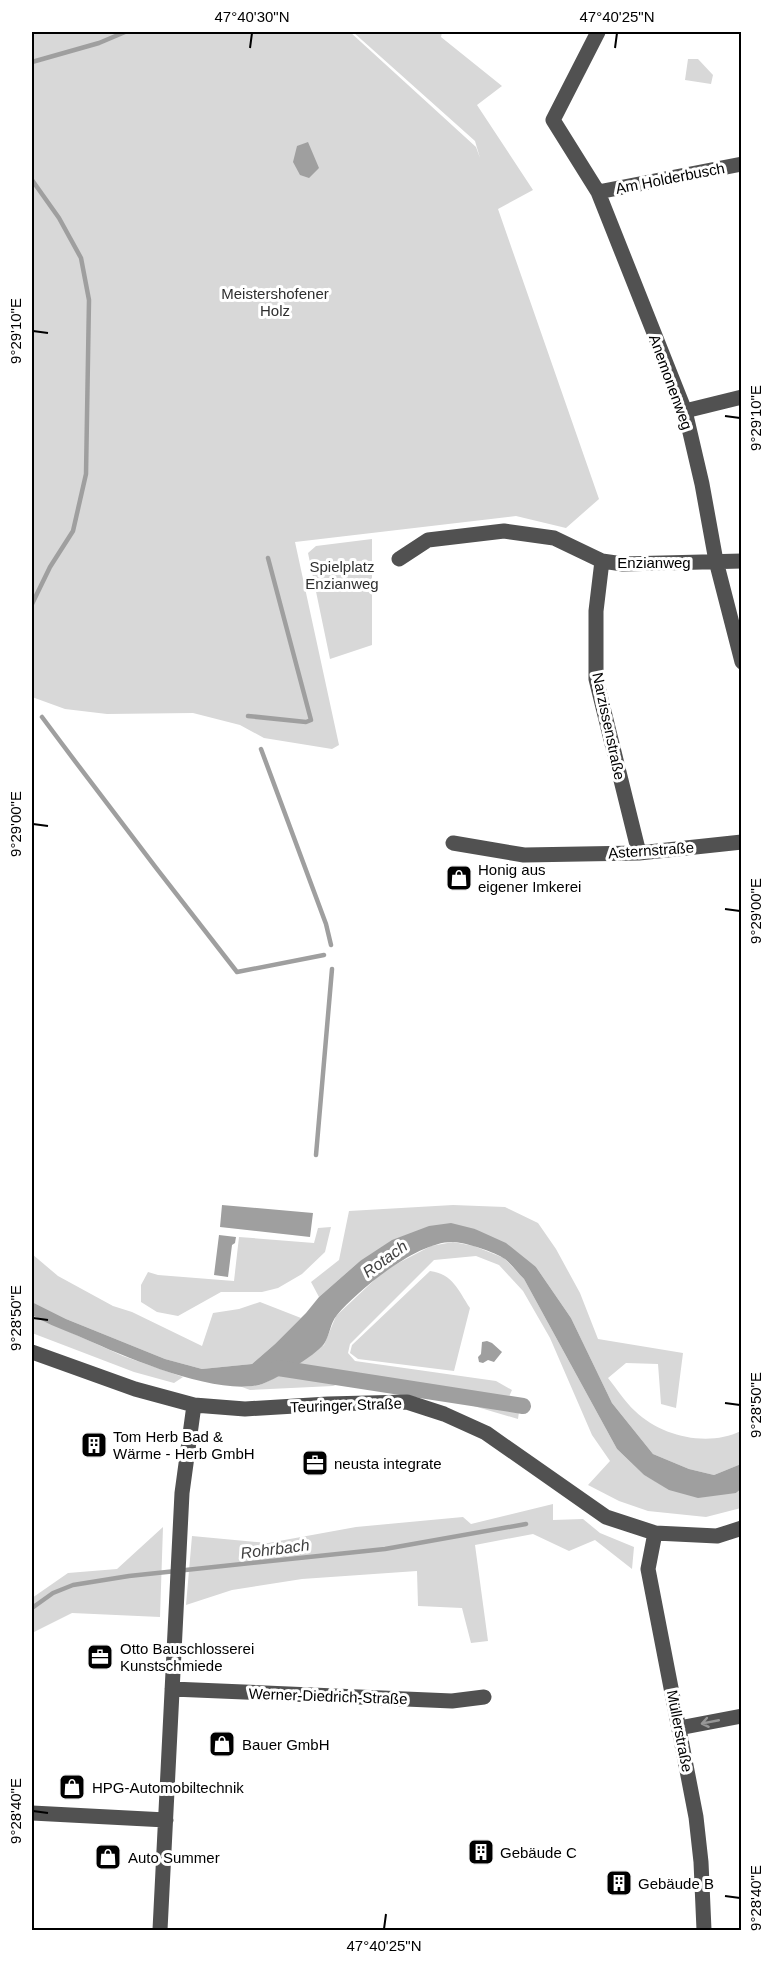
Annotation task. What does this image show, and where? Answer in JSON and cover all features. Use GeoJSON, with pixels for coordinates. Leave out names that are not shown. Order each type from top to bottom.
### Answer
{"type":"FeatureCollection","features":[{"type":"Feature","properties":{"kind":"street","name":"Anemonenweg"},"geometry":{"type":"LineString","coordinates":[[598,32],[553,120],[598,192],[685,411],[702,484],[716,561],[741,662]]}},
{"type":"Feature","properties":{"kind":"street","name":"Am Holderbusch"},"geometry":{"type":"LineString","coordinates":[[598,192],[741,164]]}},
{"type":"Feature","properties":{"kind":"street"},"geometry":{"type":"LineString","coordinates":[[685,411],[741,398]]}},
{"type":"Feature","properties":{"kind":"street","name":"Enzianweg"},"geometry":{"type":"LineString","coordinates":[[399,559],[428,540],[504,531],[554,537],[602,561],[623,564],[741,561]]}},
{"type":"Feature","properties":{"kind":"street","name":"Narzissenstraße"},"geometry":{"type":"LineString","coordinates":[[602,561],[596,610],[596,679],[639,853]]}},
{"type":"Feature","properties":{"kind":"street","name":"Asternstraße"},"geometry":{"type":"LineString","coordinates":[[453,843],[524,855],[639,853],[741,842]]}},
{"type":"Feature","properties":{"kind":"street","name":"Teuringer Straße"},"geometry":{"type":"LineString","coordinates":[[32,1352],[135,1389],[194,1405],[245,1409],[407,1402],[444,1414],[486,1433],[606,1517],[655,1533],[717,1536],[741,1528]]}},
{"type":"Feature","properties":{"kind":"street"},"geometry":{"type":"LineString","coordinates":[[160,1930],[182,1492],[194,1405]]}},
{"type":"Feature","properties":{"kind":"street","name":"Müllerstraße"},"geometry":{"type":"LineString","coordinates":[[655,1533],[648,1569],[696,1817],[703,1886],[704,1930]]}},
{"type":"Feature","properties":{"kind":"street","name":"Werner-Diedrich-Straße"},"geometry":{"type":"LineString","coordinates":[[172,1689],[452,1701],[483,1696]]}},
{"type":"Feature","properties":{"kind":"street"},"geometry":{"type":"LineString","coordinates":[[679,1728],[741,1716]]}},
{"type":"Feature","properties":{"kind":"street"},"geometry":{"type":"LineString","coordinates":[[32,1813],[166,1820]]}},
{"type":"Feature","properties":{"kind":"green space","name":"Meistershofener Holz"},"geometry":{"type":"Polygon","coordinates":[[[32,32],[350,32],[476,147],[480,158],[475,141],[353,32],[442,32],[441,37],[502,86],[477,105],[533,190],[498,209],[599,499],[566,528],[516,516],[295,542],[339,745],[332,749],[264,738],[240,725],[193,713],[107,714],[65,709],[32,697],[34,261],[32,257],[32,32]]]}},
{"type":"Feature","properties":{"kind":"green space"},"geometry":{"type":"Polygon","coordinates":[[[688,59],[698,59],[713,75],[711,84],[685,80],[688,59]]]}},
{"type":"Feature","properties":{"kind":"green space","name":"Spielplatz Enzianweg"},"geometry":{"type":"Polygon","coordinates":[[[372,539],[372,645],[330,659],[308,553],[316,546],[372,539]]]}},
{"type":"Feature","properties":{"kind":"green space"},"geometry":{"type":"Polygon","coordinates":[[[453,1205],[505,1207],[538,1223],[556,1249],[580,1293],[598,1339],[683,1353],[676,1408],[661,1404],[658,1364],[626,1363],[608,1378],[635,1411],[646,1420],[672,1433],[700,1439],[728,1436],[741,1431],[741,1464],[714,1475],[689,1469],[653,1454],[612,1403],[571,1318],[536,1267],[475,1229],[360,1261],[319,1297],[311,1282],[339,1260],[349,1211],[453,1205]]]}},
{"type":"Feature","properties":{"kind":"green space"},"geometry":{"type":"Polygon","coordinates":[[[331,1227],[325,1252],[302,1274],[278,1288],[262,1292],[221,1292],[178,1316],[157,1312],[141,1302],[141,1285],[148,1272],[158,1275],[234,1281],[239,1237],[314,1243],[318,1228],[331,1227]]]}},
{"type":"Feature","properties":{"kind":"green space"},"geometry":{"type":"Polygon","coordinates":[[[453,1242],[474,1246],[504,1258],[524,1279],[617,1449],[644,1475],[669,1489],[736,1493],[741,1489],[741,1508],[706,1517],[648,1511],[619,1501],[588,1485],[610,1461],[592,1435],[550,1338],[523,1291],[499,1265],[476,1256],[434,1260],[350,1344],[348,1353],[355,1361],[496,1381],[512,1390],[507,1401],[519,1412],[518,1419],[440,1396],[435,1390],[357,1377],[333,1386],[250,1390],[242,1387],[260,1385],[283,1374],[324,1345],[336,1316],[385,1270],[431,1246],[453,1242]]]}},
{"type":"Feature","properties":{"kind":"green space"},"geometry":{"type":"Polygon","coordinates":[[[32,1254],[58,1276],[113,1306],[132,1312],[202,1346],[213,1313],[239,1309],[260,1302],[301,1318],[252,1364],[202,1369],[165,1359],[66,1319],[32,1302],[32,1254]]]}},
{"type":"Feature","properties":{"kind":"green space"},"geometry":{"type":"Polygon","coordinates":[[[430,1271],[450,1279],[470,1308],[454,1371],[358,1359],[350,1353],[352,1345],[430,1271]]]}},
{"type":"Feature","properties":{"kind":"green space"},"geometry":{"type":"Polygon","coordinates":[[[32,1315],[123,1356],[183,1377],[174,1383],[134,1372],[32,1333],[32,1315]]]}},
{"type":"Feature","properties":{"kind":"green space"},"geometry":{"type":"Polygon","coordinates":[[[553,1504],[553,1520],[583,1519],[600,1533],[634,1547],[632,1569],[595,1540],[569,1551],[533,1534],[475,1545],[488,1641],[471,1643],[462,1608],[418,1606],[417,1571],[302,1579],[232,1590],[186,1605],[192,1536],[268,1543],[356,1527],[463,1517],[471,1524],[553,1504]]]}},
{"type":"Feature","properties":{"kind":"green space"},"geometry":{"type":"Polygon","coordinates":[[[163,1527],[160,1617],[72,1613],[32,1633],[32,1598],[68,1573],[117,1569],[163,1527]]]}},
{"type":"Feature","properties":{"kind":"water"},"geometry":{"type":"Polygon","coordinates":[[[308,142],[319,168],[309,178],[300,175],[293,162],[297,146],[308,142]]]}},
{"type":"Feature","properties":{"kind":"water"},"geometry":{"type":"Polygon","coordinates":[[[222,1205],[313,1213],[310,1237],[220,1227],[222,1205]]]}},
{"type":"Feature","properties":{"kind":"water","name":"Rotach"},"geometry":{"type":"Polygon","coordinates":[[[451,1223],[475,1229],[506,1243],[536,1267],[571,1318],[612,1403],[653,1454],[689,1469],[714,1475],[741,1464],[741,1489],[736,1493],[698,1498],[669,1490],[644,1475],[617,1449],[524,1279],[505,1259],[466,1244],[440,1243],[407,1257],[374,1280],[347,1304],[337,1315],[324,1344],[319,1349],[293,1368],[259,1385],[240,1387],[219,1385],[171,1373],[124,1356],[32,1315],[32,1302],[66,1319],[165,1359],[202,1369],[252,1364],[306,1313],[319,1297],[360,1261],[392,1240],[429,1226],[451,1223]]]}},
{"type":"Feature","properties":{"kind":"water"},"geometry":{"type":"Polygon","coordinates":[[[219,1235],[236,1237],[232,1245],[228,1277],[214,1275],[219,1235]]]}},
{"type":"Feature","properties":{"kind":"water"},"geometry":{"type":"Polygon","coordinates":[[[487,1341],[502,1352],[494,1362],[488,1360],[483,1363],[479,1362],[482,1342],[487,1341]]]}},
{"type":"Feature","properties":{"kind":"waterway"},"geometry":{"type":"LineString","coordinates":[[32,62],[99,43],[125,32]]}},
{"type":"Feature","properties":{"kind":"waterway"},"geometry":{"type":"LineString","coordinates":[[32,180],[59,218],[81,258],[89,300],[86,474],[73,531],[50,567],[32,604]]}},
{"type":"Feature","properties":{"kind":"waterway"},"geometry":{"type":"LineString","coordinates":[[248,716],[306,722],[311,720],[268,558]]}},
{"type":"Feature","properties":{"kind":"waterway"},"geometry":{"type":"LineString","coordinates":[[42,717],[237,972],[324,955]]}},
{"type":"Feature","properties":{"kind":"waterway"},"geometry":{"type":"LineString","coordinates":[[261,749],[326,924],[331,945]]}},
{"type":"Feature","properties":{"kind":"waterway"},"geometry":{"type":"LineString","coordinates":[[316,1155],[332,969]]}},
{"type":"Feature","properties":{"kind":"waterway"},"geometry":{"type":"LineString","coordinates":[[278,1368],[523,1406]]}},
{"type":"Feature","properties":{"kind":"waterway","name":"Rohrbach"},"geometry":{"type":"LineString","coordinates":[[32,1608],[53,1593],[73,1585],[129,1576],[385,1549],[526,1524]]}},
{"type":"Feature","properties":{"kind":"place","name":"Honig aus eigener Imkerei"},"geometry":{"type":"Point","coordinates":[459,878]}},
{"type":"Feature","properties":{"kind":"place","name":"Tom Herb Bad & Wärme - Herb GmbH"},"geometry":{"type":"Point","coordinates":[94,1445]}},
{"type":"Feature","properties":{"kind":"place","name":"neusta integrate"},"geometry":{"type":"Point","coordinates":[315,1463]}},
{"type":"Feature","properties":{"kind":"place","name":"Otto Bauschlosserei Kunstschmiede"},"geometry":{"type":"Point","coordinates":[100,1657]}},
{"type":"Feature","properties":{"kind":"place","name":"Bauer GmbH"},"geometry":{"type":"Point","coordinates":[222,1744]}},
{"type":"Feature","properties":{"kind":"place","name":"HPG-Automobiltechnik"},"geometry":{"type":"Point","coordinates":[72,1787]}},
{"type":"Feature","properties":{"kind":"place","name":"Gebäude C"},"geometry":{"type":"Point","coordinates":[481,1852]}},
{"type":"Feature","properties":{"kind":"place","name":"Auto Summer"},"geometry":{"type":"Point","coordinates":[108,1857]}},
{"type":"Feature","properties":{"kind":"place","name":"Gebäude B"},"geometry":{"type":"Point","coordinates":[619,1883]}}]}
